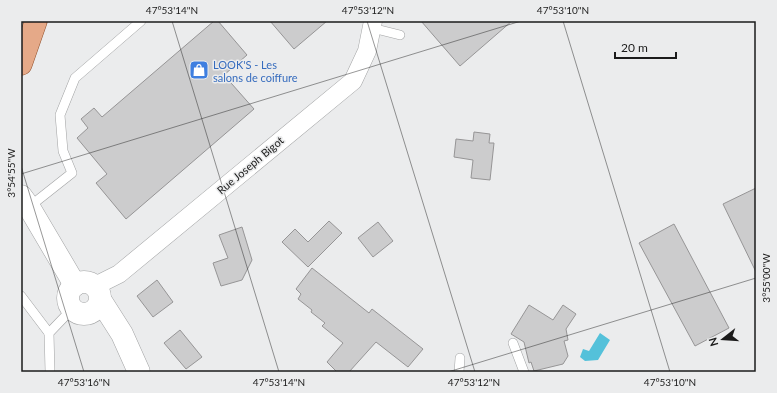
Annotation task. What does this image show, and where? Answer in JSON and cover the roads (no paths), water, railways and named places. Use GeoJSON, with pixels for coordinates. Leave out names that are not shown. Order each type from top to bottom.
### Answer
{"type":"FeatureCollection","features":[{"type":"Feature","properties":{"kind":"main road"},"geometry":{"type":"LineString","coordinates":[[21,64],[36,21]]}},
{"type":"Feature","properties":{"kind":"street","name":"Rue Joseph Bigot"},"geometry":{"type":"LineString","coordinates":[[87,299],[353,81],[367,52],[373,24]]}},
{"type":"Feature","properties":{"kind":"street"},"geometry":{"type":"LineString","coordinates":[[25,202],[87,299],[123,372]]}},
{"type":"Feature","properties":{"kind":"street"},"geometry":{"type":"LineString","coordinates":[[87,299],[122,334],[139,372]]}},
{"type":"Feature","properties":{"kind":"lane"},"geometry":{"type":"LineString","coordinates":[[25,202],[72,173],[63,151],[60,115],[75,78],[141,21]]}},
{"type":"Feature","properties":{"kind":"lane"},"geometry":{"type":"LineString","coordinates":[[373,24],[400,35]]}},
{"type":"Feature","properties":{"kind":"lane"},"geometry":{"type":"LineString","coordinates":[[21,296],[49,333],[50,372]]}},
{"type":"Feature","properties":{"kind":"lane"},"geometry":{"type":"LineString","coordinates":[[49,333],[87,299]]}},
{"type":"Feature","properties":{"kind":"lane"},"geometry":{"type":"LineString","coordinates":[[512,343],[524,372]]}},
{"type":"Feature","properties":{"kind":"lane"},"geometry":{"type":"LineString","coordinates":[[459,372],[460,358]]}},
{"type":"Feature","properties":{"kind":"water"},"geometry":{"type":"Polygon","coordinates":[[[600,333],[610,340],[598,360],[585,361],[580,357],[583,349],[589,351],[600,333]]]}},
{"type":"Feature","properties":{"kind":"place","name":"LOOK'S - Les salons de coiffure"},"geometry":{"type":"Point","coordinates":[199,70]}}]}
